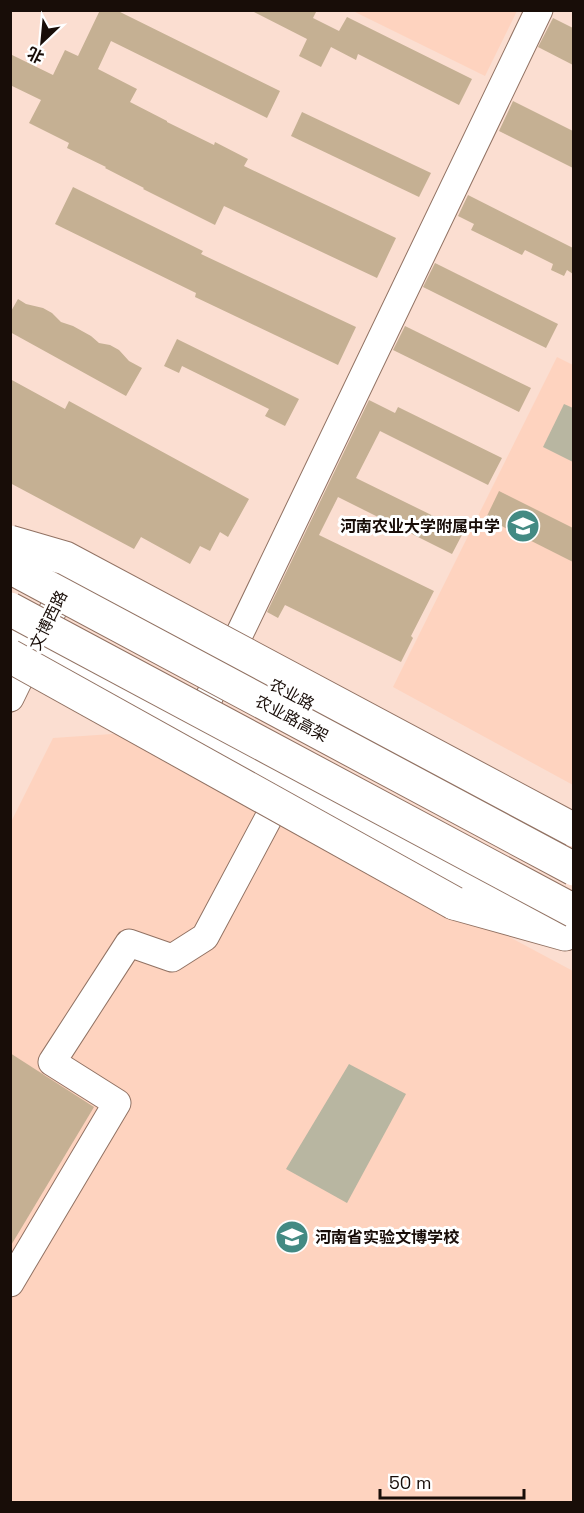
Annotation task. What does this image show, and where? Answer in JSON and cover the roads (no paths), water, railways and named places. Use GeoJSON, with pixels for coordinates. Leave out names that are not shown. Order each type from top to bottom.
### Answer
{"type":"FeatureCollection","features":[{"type":"Feature","properties":{"kind":"highway"},"geometry":{"type":"LineString","coordinates":[[10,542],[65,558],[573,830]]}},
{"type":"Feature","properties":{"kind":"highway","name":"农业路高架"},"geometry":{"type":"LineString","coordinates":[[10,567],[573,869]]}},
{"type":"Feature","properties":{"kind":"highway"},"geometry":{"type":"LineString","coordinates":[[10,609],[571,928]]}},
{"type":"Feature","properties":{"kind":"highway"},"geometry":{"type":"LineString","coordinates":[[18,648],[276,804],[454,903],[571,928]]}},
{"type":"Feature","properties":{"kind":"street"},"geometry":{"type":"LineString","coordinates":[[191,735],[539,10]]}},
{"type":"Feature","properties":{"kind":"street","name":"农业路"},"geometry":{"type":"LineString","coordinates":[[10,542],[573,846]]}},
{"type":"Feature","properties":{"kind":"street","name":"文博西路"},"geometry":{"type":"LineString","coordinates":[[10,698],[18,648],[70,574]]}},
{"type":"Feature","properties":{"kind":"street"},"geometry":{"type":"LineString","coordinates":[[18,648],[571,928]]}},
{"type":"Feature","properties":{"kind":"street"},"geometry":{"type":"LineString","coordinates":[[10,1283],[117,1103],[52,1062],[129,943],[172,958],[205,938],[276,804]]}},
{"type":"Feature","properties":{"kind":"place","name":"河南农业大学附属中学"},"geometry":{"type":"Point","coordinates":[523,526]}},
{"type":"Feature","properties":{"kind":"place","name":"河南省实验文博学校"},"geometry":{"type":"Point","coordinates":[292,1237]}}]}
